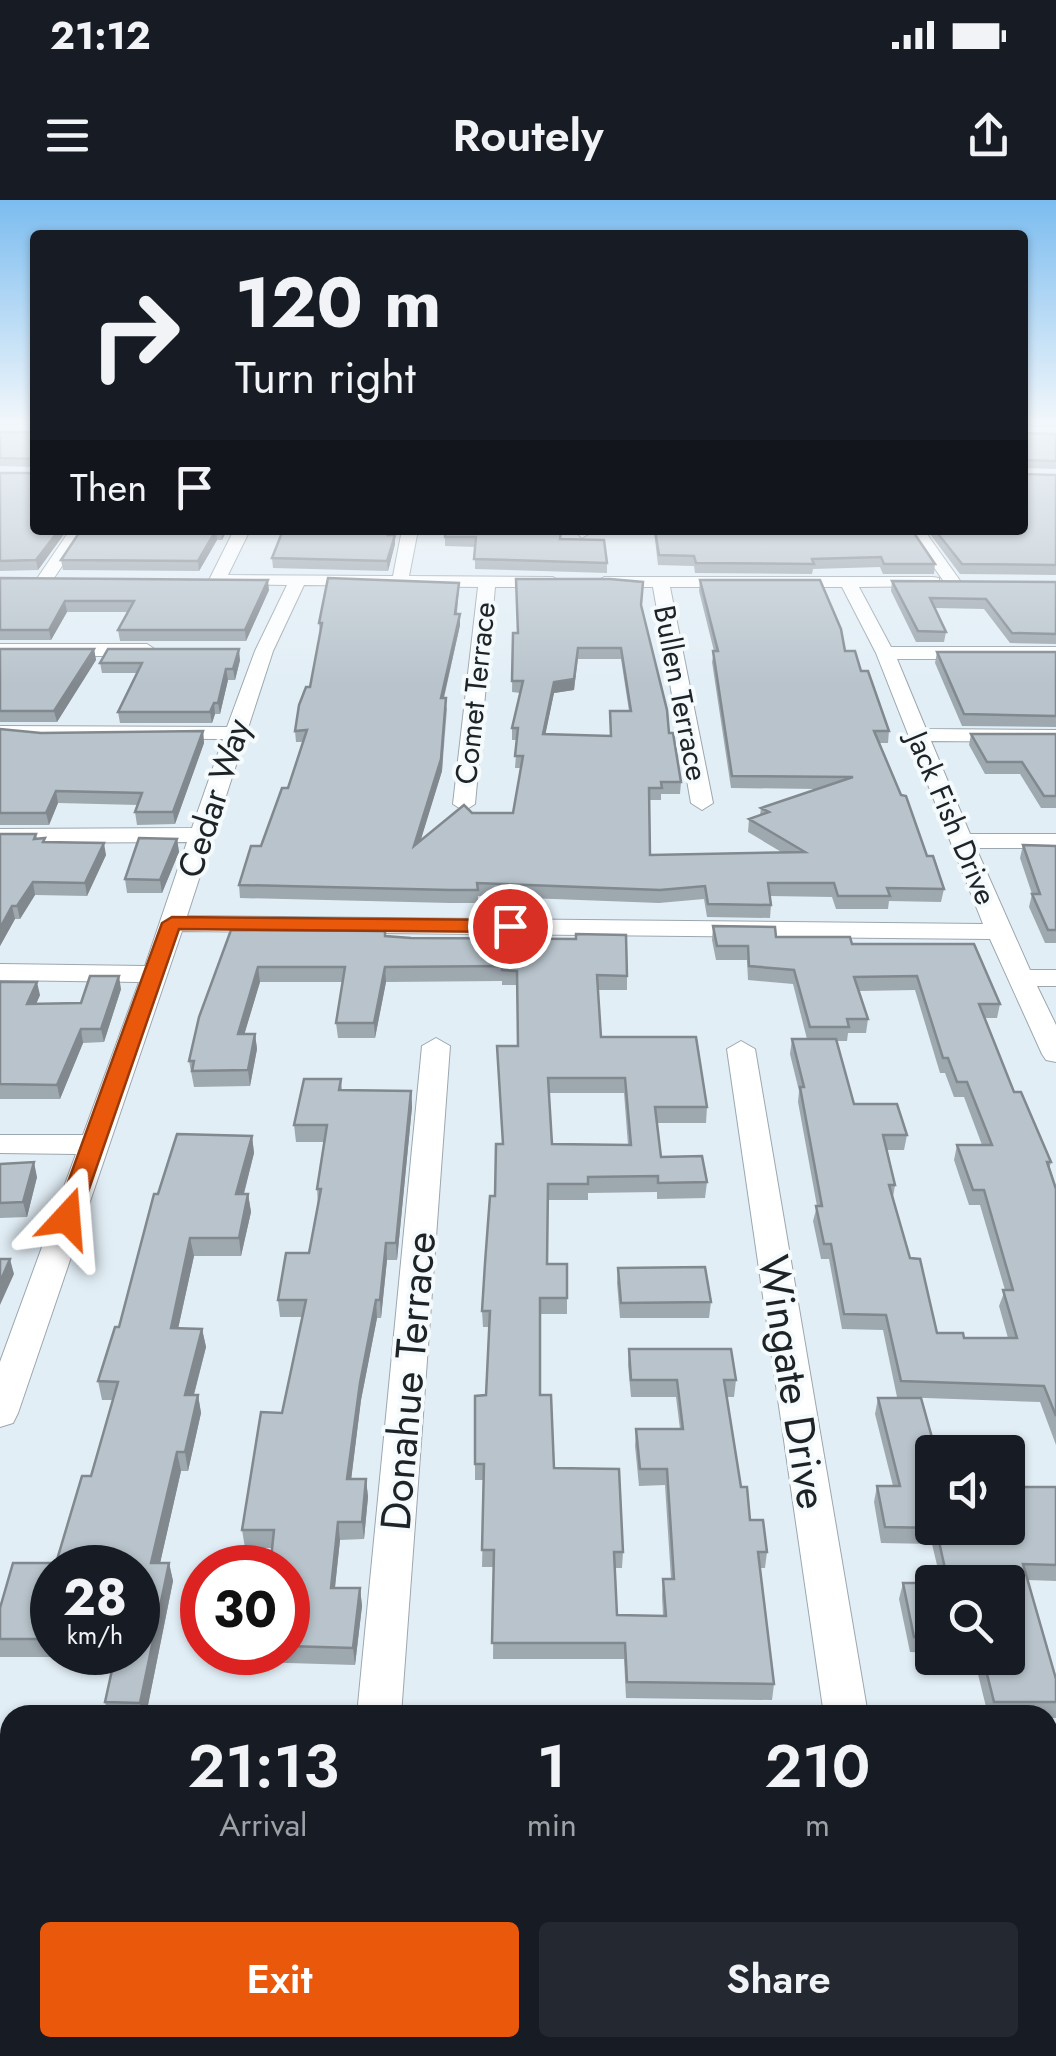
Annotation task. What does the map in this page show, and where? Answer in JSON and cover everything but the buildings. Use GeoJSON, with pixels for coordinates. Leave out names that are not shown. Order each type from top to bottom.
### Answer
{"type":"FeatureCollection","features":[{"type":"Feature","properties":{"kind":"street"},"geometry":{"type":"LineString","coordinates":[[63,580],[37,580],[74,535]]}},
{"type":"Feature","properties":{"kind":"street"},"geometry":{"type":"LineString","coordinates":[[217,580],[240,535]]}},
{"type":"Feature","properties":{"kind":"street"},"geometry":{"type":"LineString","coordinates":[[400,581],[409,535]]}},
{"type":"Feature","properties":{"kind":"street"},"geometry":{"type":"LineString","coordinates":[[920,535],[953,582]]}},
{"type":"Feature","properties":{"kind":"street"},"geometry":{"type":"LineString","coordinates":[[198,580],[564,582]]}},
{"type":"Feature","properties":{"kind":"street","name":"Cedar Way"},"geometry":{"type":"LineString","coordinates":[[2,1405],[202,835],[255,651],[297,582]]}},
{"type":"Feature","properties":{"kind":"street","name":"Comet Terrace"},"geometry":{"type":"LineString","coordinates":[[464,804],[487,582]]}},
{"type":"Feature","properties":{"kind":"street"},"geometry":{"type":"LineString","coordinates":[[583,582],[972,582]]}},
{"type":"Feature","properties":{"kind":"street","name":"Bullen Terrace"},"geometry":{"type":"LineString","coordinates":[[661,582],[702,803]]}},
{"type":"Feature","properties":{"kind":"street","name":"Jack Fish Drive"},"geometry":{"type":"LineString","coordinates":[[848,583],[885,653],[1000,932],[1056,1054]]}},
{"type":"Feature","properties":{"kind":"street"},"geometry":{"type":"LineString","coordinates":[[0,650],[170,650]]}},
{"type":"Feature","properties":{"kind":"street"},"geometry":{"type":"LineString","coordinates":[[885,653],[1056,653]]}},
{"type":"Feature","properties":{"kind":"street"},"geometry":{"type":"LineString","coordinates":[[0,732],[234,733]]}},
{"type":"Feature","properties":{"kind":"street"},"geometry":{"type":"LineString","coordinates":[[918,735],[1056,736]]}},
{"type":"Feature","properties":{"kind":"street"},"geometry":{"type":"LineString","coordinates":[[0,836],[202,835]]}},
{"type":"Feature","properties":{"kind":"street"},"geometry":{"type":"LineString","coordinates":[[964,840],[1056,841]]}},
{"type":"Feature","properties":{"kind":"street"},"geometry":{"type":"LineString","coordinates":[[172,923],[1000,932]]}},
{"type":"Feature","properties":{"kind":"street"},"geometry":{"type":"LineString","coordinates":[[0,972],[155,974]]}},
{"type":"Feature","properties":{"kind":"street"},"geometry":{"type":"LineString","coordinates":[[1022,978],[1056,978]]}},
{"type":"Feature","properties":{"kind":"street","name":"Donahue Terrace"},"geometry":{"type":"LineString","coordinates":[[381,1705],[436,1046]]}},
{"type":"Feature","properties":{"kind":"street","name":"Wingate Drive"},"geometry":{"type":"LineString","coordinates":[[740,1049],[844,1705]]}},
{"type":"Feature","properties":{"kind":"street"},"geometry":{"type":"LineString","coordinates":[[0,1144],[92,1144]]}},
{"type":"Feature","properties":{"kind":"route"},"geometry":{"type":"LineString","coordinates":[[67,1218],[172,923],[510,926]]}}]}
